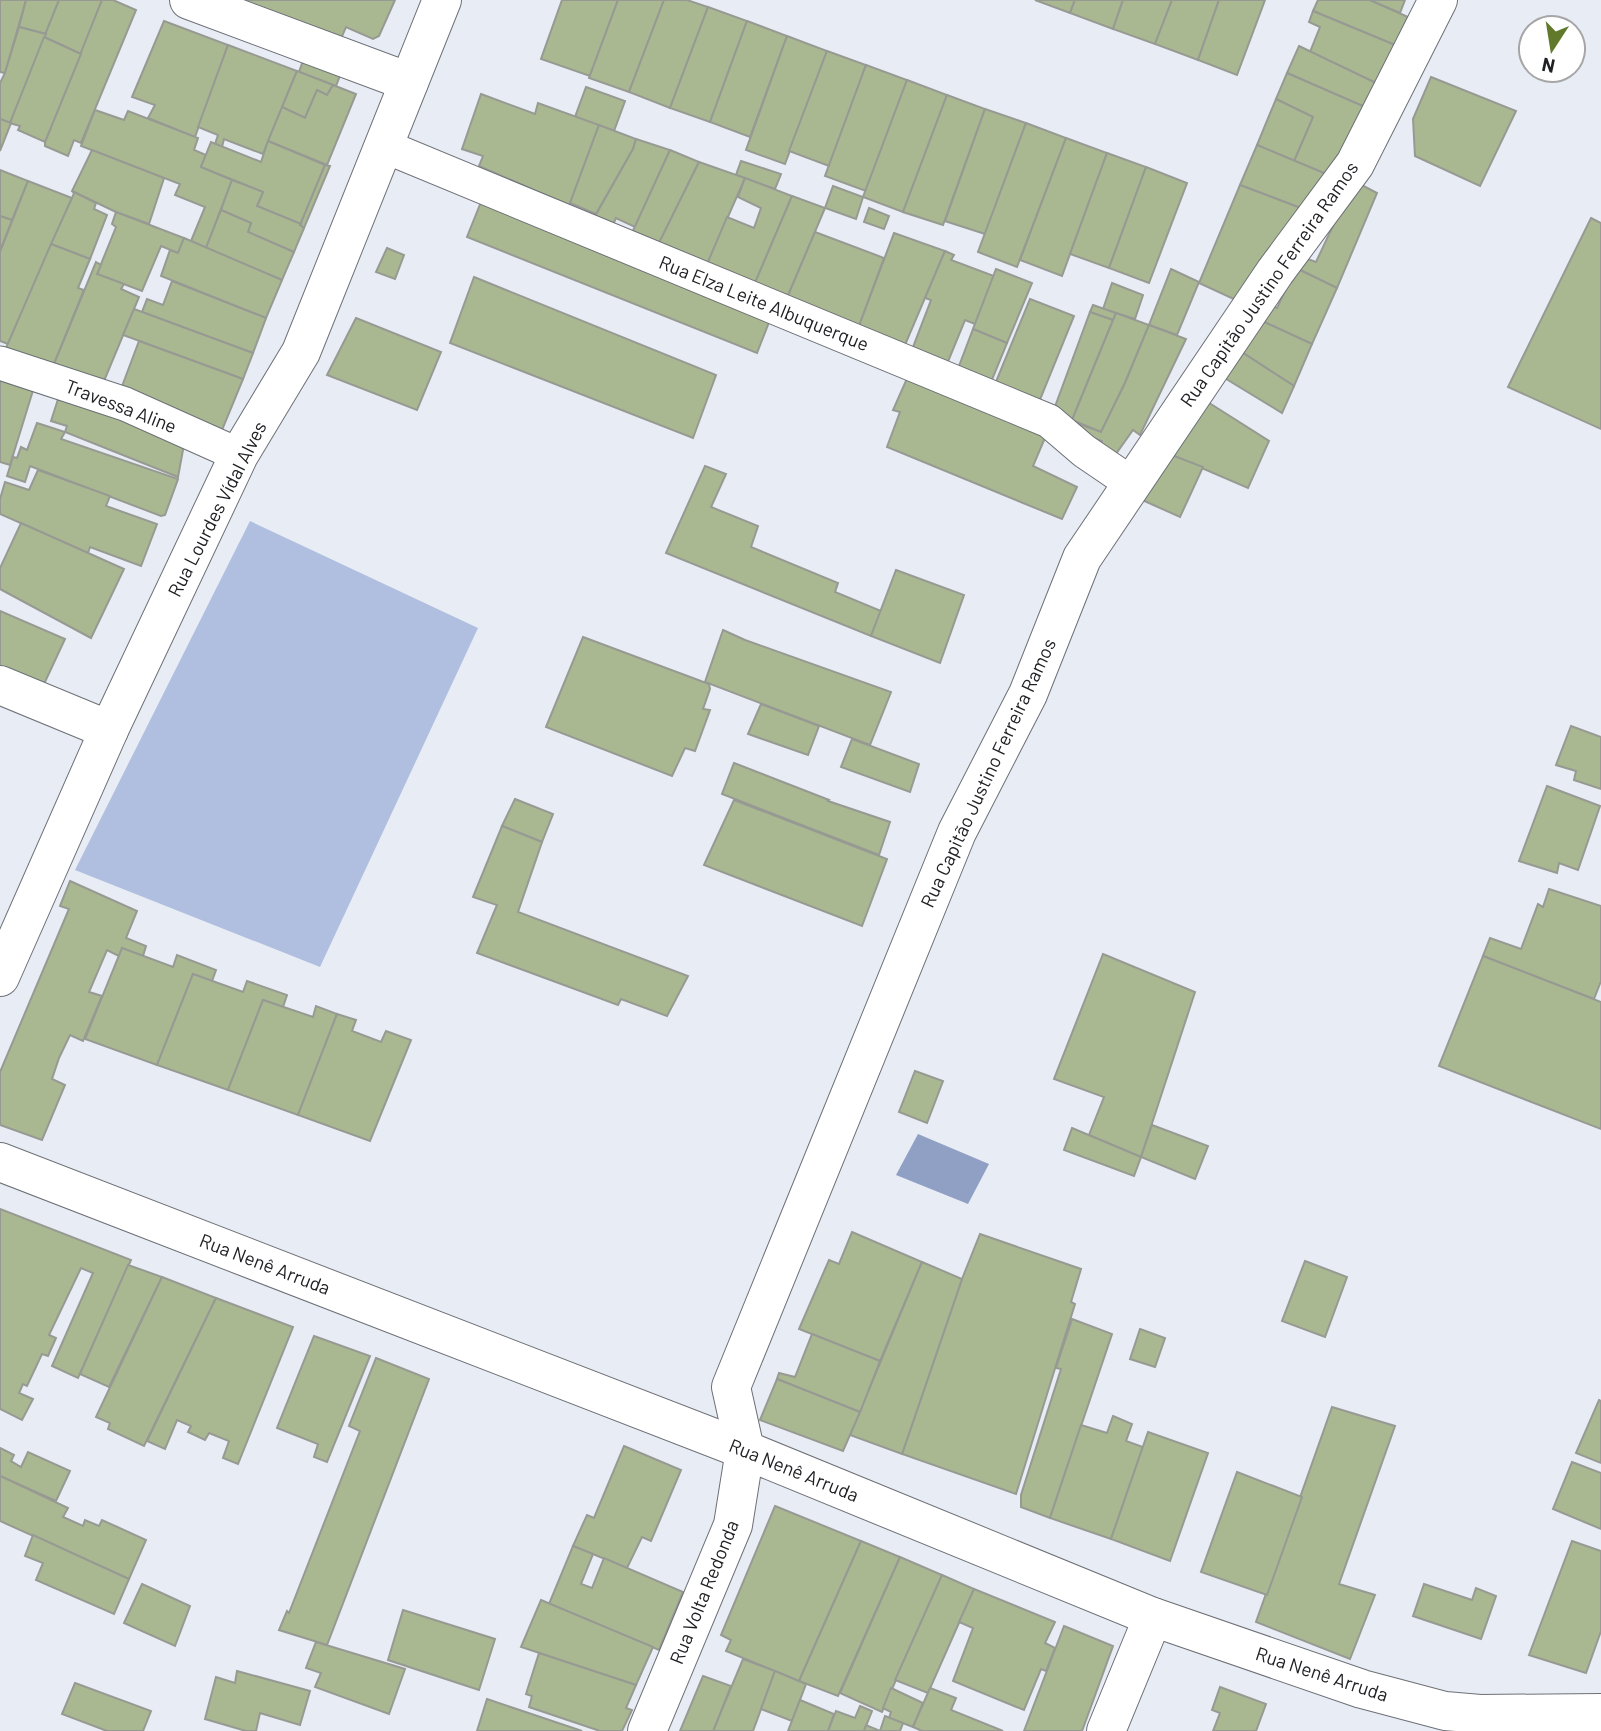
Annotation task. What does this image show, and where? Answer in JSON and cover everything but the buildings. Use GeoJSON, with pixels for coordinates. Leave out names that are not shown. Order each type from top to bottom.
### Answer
{"type":"FeatureCollection","features":[{"type":"Feature","properties":{"kind":"street"},"geometry":{"type":"LineString","coordinates":[[188,0],[409,82]]}},
{"type":"Feature","properties":{"kind":"street","name":"Rua Lourdes Vídal Alves"},"geometry":{"type":"LineString","coordinates":[[0,977],[109,730],[239,455],[301,352],[442,0]]}},
{"type":"Feature","properties":{"kind":"street","name":"Rua Capitão Justino Ferreira Ramos"},"geometry":{"type":"LineString","coordinates":[[745,1450],[731,1387],[957,832],[1028,694],[1082,558],[1275,272],[1355,164],[1438,0]]}},
{"type":"Feature","properties":{"kind":"street"},"geometry":{"type":"LineString","coordinates":[[0,685],[109,730]]}},
{"type":"Feature","properties":{"kind":"street","name":"Rua Nenê Arruda"},"geometry":{"type":"LineString","coordinates":[[0,1162],[745,1450],[1153,1617],[1362,1689],[1420,1706],[1480,1714],[1601,1713]]}},
{"type":"Feature","properties":{"kind":"street","name":"Rua Volta Redonda"},"geometry":{"type":"LineString","coordinates":[[653,1729],[733,1525],[745,1450]]}},
{"type":"Feature","properties":{"kind":"street"},"geometry":{"type":"LineString","coordinates":[[1106,1731],[1153,1617]]}},
{"type":"Feature","properties":{"kind":"lane","name":"Rua Elza Leite Albuquerque"},"geometry":{"type":"LineString","coordinates":[[384,146],[1049,421],[1084,451],[1131,482]]}},
{"type":"Feature","properties":{"kind":"lane","name":"Travessa Aline"},"geometry":{"type":"LineString","coordinates":[[0,363],[125,404],[239,455]]}},
{"type":"Feature","properties":{"kind":"shaded area"},"geometry":{"type":"Polygon","coordinates":[[[250,521],[478,628],[320,967],[75,870],[250,521]]]}},
{"type":"Feature","properties":{"kind":"shaded area"},"geometry":{"type":"Polygon","coordinates":[[[918,1134],[989,1164],[968,1204],[896,1175],[918,1134]]]}}]}
